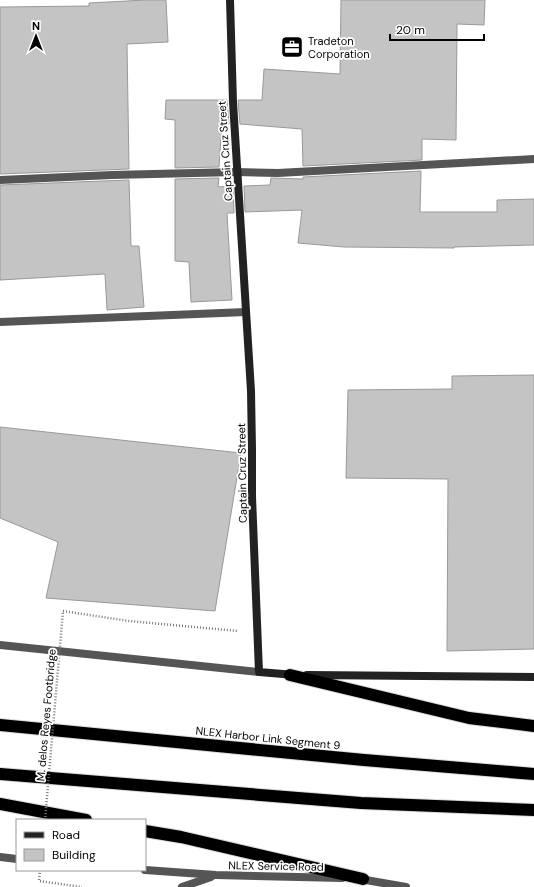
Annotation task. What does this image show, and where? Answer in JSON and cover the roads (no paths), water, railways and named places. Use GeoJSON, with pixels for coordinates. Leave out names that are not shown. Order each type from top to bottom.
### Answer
{"type":"FeatureCollection","features":[{"type":"Feature","properties":{"kind":"highway"},"geometry":{"type":"LineString","coordinates":[[290,675],[470,718],[534,726]]}},
{"type":"Feature","properties":{"kind":"highway","name":"NLEX Harbor Link Segment 9"},"geometry":{"type":"LineString","coordinates":[[0,725],[364,760],[534,774]]}},
{"type":"Feature","properties":{"kind":"highway"},"geometry":{"type":"LineString","coordinates":[[0,774],[361,803],[534,810]]}},
{"type":"Feature","properties":{"kind":"highway"},"geometry":{"type":"LineString","coordinates":[[0,804],[81,819]]}},
{"type":"Feature","properties":{"kind":"highway"},"geometry":{"type":"LineString","coordinates":[[146,831],[181,837],[363,879]]}},
{"type":"Feature","properties":{"kind":"street","name":"Captain Cruz Street"},"geometry":{"type":"LineString","coordinates":[[230,0],[233,102],[251,391],[252,497],[259,672]]}},
{"type":"Feature","properties":{"kind":"street"},"geometry":{"type":"LineString","coordinates":[[0,180],[237,172],[278,173],[534,159]]}},
{"type":"Feature","properties":{"kind":"street"},"geometry":{"type":"LineString","coordinates":[[0,322],[246,312]]}},
{"type":"Feature","properties":{"kind":"street"},"geometry":{"type":"LineString","coordinates":[[0,645],[290,675],[534,677]]}},
{"type":"Feature","properties":{"kind":"street"},"geometry":{"type":"LineString","coordinates":[[0,857],[16,859]]}},
{"type":"Feature","properties":{"kind":"street","name":"NLEX Service Road"},"geometry":{"type":"LineString","coordinates":[[146,870],[216,875],[363,879],[406,887]]}},
{"type":"Feature","properties":{"kind":"street"},"geometry":{"type":"LineString","coordinates":[[182,887],[216,875]]}},
{"type":"Feature","properties":{"kind":"place","name":"Tradeton Corporation"},"geometry":{"type":"Point","coordinates":[292,47]}}]}
